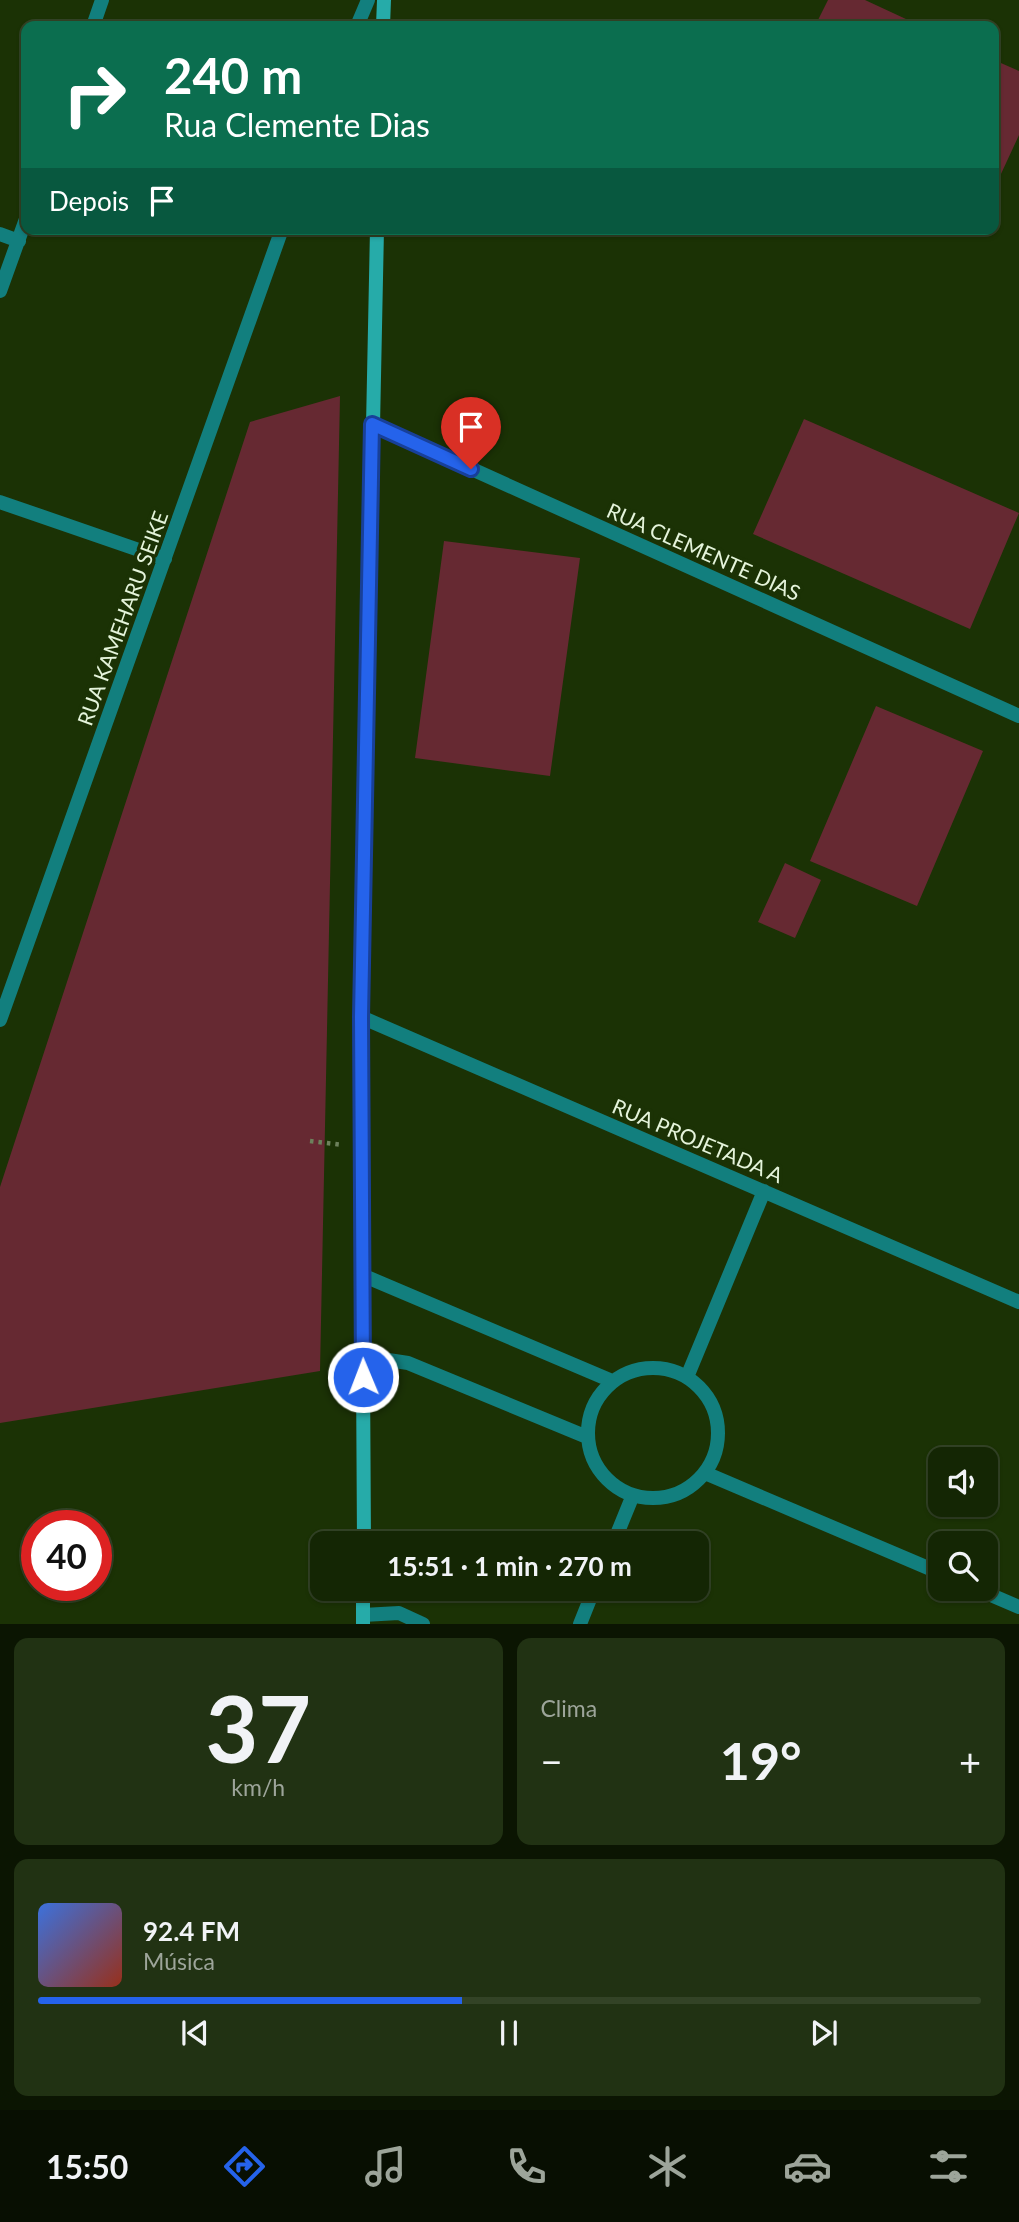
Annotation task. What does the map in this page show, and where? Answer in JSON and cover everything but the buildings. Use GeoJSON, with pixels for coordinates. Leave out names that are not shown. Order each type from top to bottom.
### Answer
{"type":"FeatureCollection","features":[{"type":"Feature","properties":{"kind":"street"},"geometry":{"type":"LineString","coordinates":[[95,21],[102,0]]}},
{"type":"Feature","properties":{"kind":"street"},"geometry":{"type":"LineString","coordinates":[[359,21],[368,0]]}},
{"type":"Feature","properties":{"kind":"street"},"geometry":{"type":"LineString","coordinates":[[383,21],[384,0]]}},
{"type":"Feature","properties":{"kind":"street"},"geometry":{"type":"LineString","coordinates":[[0,234],[19,241]]}},
{"type":"Feature","properties":{"kind":"street"},"geometry":{"type":"LineString","coordinates":[[0,291],[21,235]]}},
{"type":"Feature","properties":{"kind":"street","name":"RUA KAMEHARU SEIKE"},"geometry":{"type":"LineString","coordinates":[[0,1020],[280,235]]}},
{"type":"Feature","properties":{"kind":"street"},"geometry":{"type":"LineString","coordinates":[[363,1531],[365,1440],[362,1356],[361,1017],[377,235]]}},
{"type":"Feature","properties":{"kind":"street","name":"RUA CLEMENTE DIAS"},"geometry":{"type":"LineString","coordinates":[[372,424],[1019,716]]}},
{"type":"Feature","properties":{"kind":"street"},"geometry":{"type":"LineString","coordinates":[[0,502],[165,559]]}},
{"type":"Feature","properties":{"kind":"street","name":"RUA PROJETADA A"},"geometry":{"type":"LineString","coordinates":[[361,1017],[1019,1302]]}},
{"type":"Feature","properties":{"kind":"street"},"geometry":{"type":"LineString","coordinates":[[687,1377],[764,1191]]}},
{"type":"Feature","properties":{"kind":"street"},"geometry":{"type":"LineString","coordinates":[[362,1275],[612,1381]]}},
{"type":"Feature","properties":{"kind":"street"},"geometry":{"type":"LineString","coordinates":[[362,1356],[408,1363],[587,1437]]}},
{"type":"Feature","properties":{"kind":"street"},"geometry":{"type":"LineString","coordinates":[[641,1368],[672,1370],[687,1377],[709,1398],[716,1413],[717,1444],[705,1473],[694,1484],[665,1497],[649,1498],[619,1489],[606,1479],[590,1453],[587,1437],[592,1406],[612,1381],[641,1368]]}},
{"type":"Feature","properties":{"kind":"street"},"geometry":{"type":"LineString","coordinates":[[705,1473],[928,1568]]}},
{"type":"Feature","properties":{"kind":"street"},"geometry":{"type":"LineString","coordinates":[[618,1531],[633,1495]]}},
{"type":"Feature","properties":{"kind":"street"},"geometry":{"type":"LineString","coordinates":[[998,1598],[1019,1607]]}},
{"type":"Feature","properties":{"kind":"street"},"geometry":{"type":"LineString","coordinates":[[363,1601],[363,1619],[399,1613],[423,1623]]}},
{"type":"Feature","properties":{"kind":"street"},"geometry":{"type":"LineString","coordinates":[[580,1623],[589,1601]]}},
{"type":"Feature","properties":{"kind":"path"},"geometry":{"type":"LineString","coordinates":[[310,1141],[361,1146]]}},
{"type":"Feature","properties":{"kind":"shaded area"},"geometry":{"type":"Polygon","coordinates":[[[828,0],[865,0],[910,21],[818,21],[828,0]]]}},
{"type":"Feature","properties":{"kind":"shaded area"},"geometry":{"type":"Polygon","coordinates":[[[999,62],[1019,71],[1019,135],[999,178],[999,62]]]}},
{"type":"Feature","properties":{"kind":"shaded area"},"geometry":{"type":"Polygon","coordinates":[[[340,396],[320,1371],[0,1423],[0,1187],[250,422],[340,396]]]}},
{"type":"Feature","properties":{"kind":"shaded area"},"geometry":{"type":"Polygon","coordinates":[[[804,419],[1019,513],[970,629],[753,534],[804,419]]]}},
{"type":"Feature","properties":{"kind":"shaded area"},"geometry":{"type":"Polygon","coordinates":[[[444,541],[580,558],[550,776],[415,758],[444,541]]]}},
{"type":"Feature","properties":{"kind":"shaded area"},"geometry":{"type":"Polygon","coordinates":[[[876,706],[983,751],[917,906],[810,861],[876,706]]]}},
{"type":"Feature","properties":{"kind":"shaded area"},"geometry":{"type":"Polygon","coordinates":[[[785,863],[821,880],[795,938],[758,922],[785,863]]]}},
{"type":"Feature","properties":{"kind":"route"},"geometry":{"type":"LineString","coordinates":[[363,1377],[361,1017],[372,424],[471,469]]}}]}
